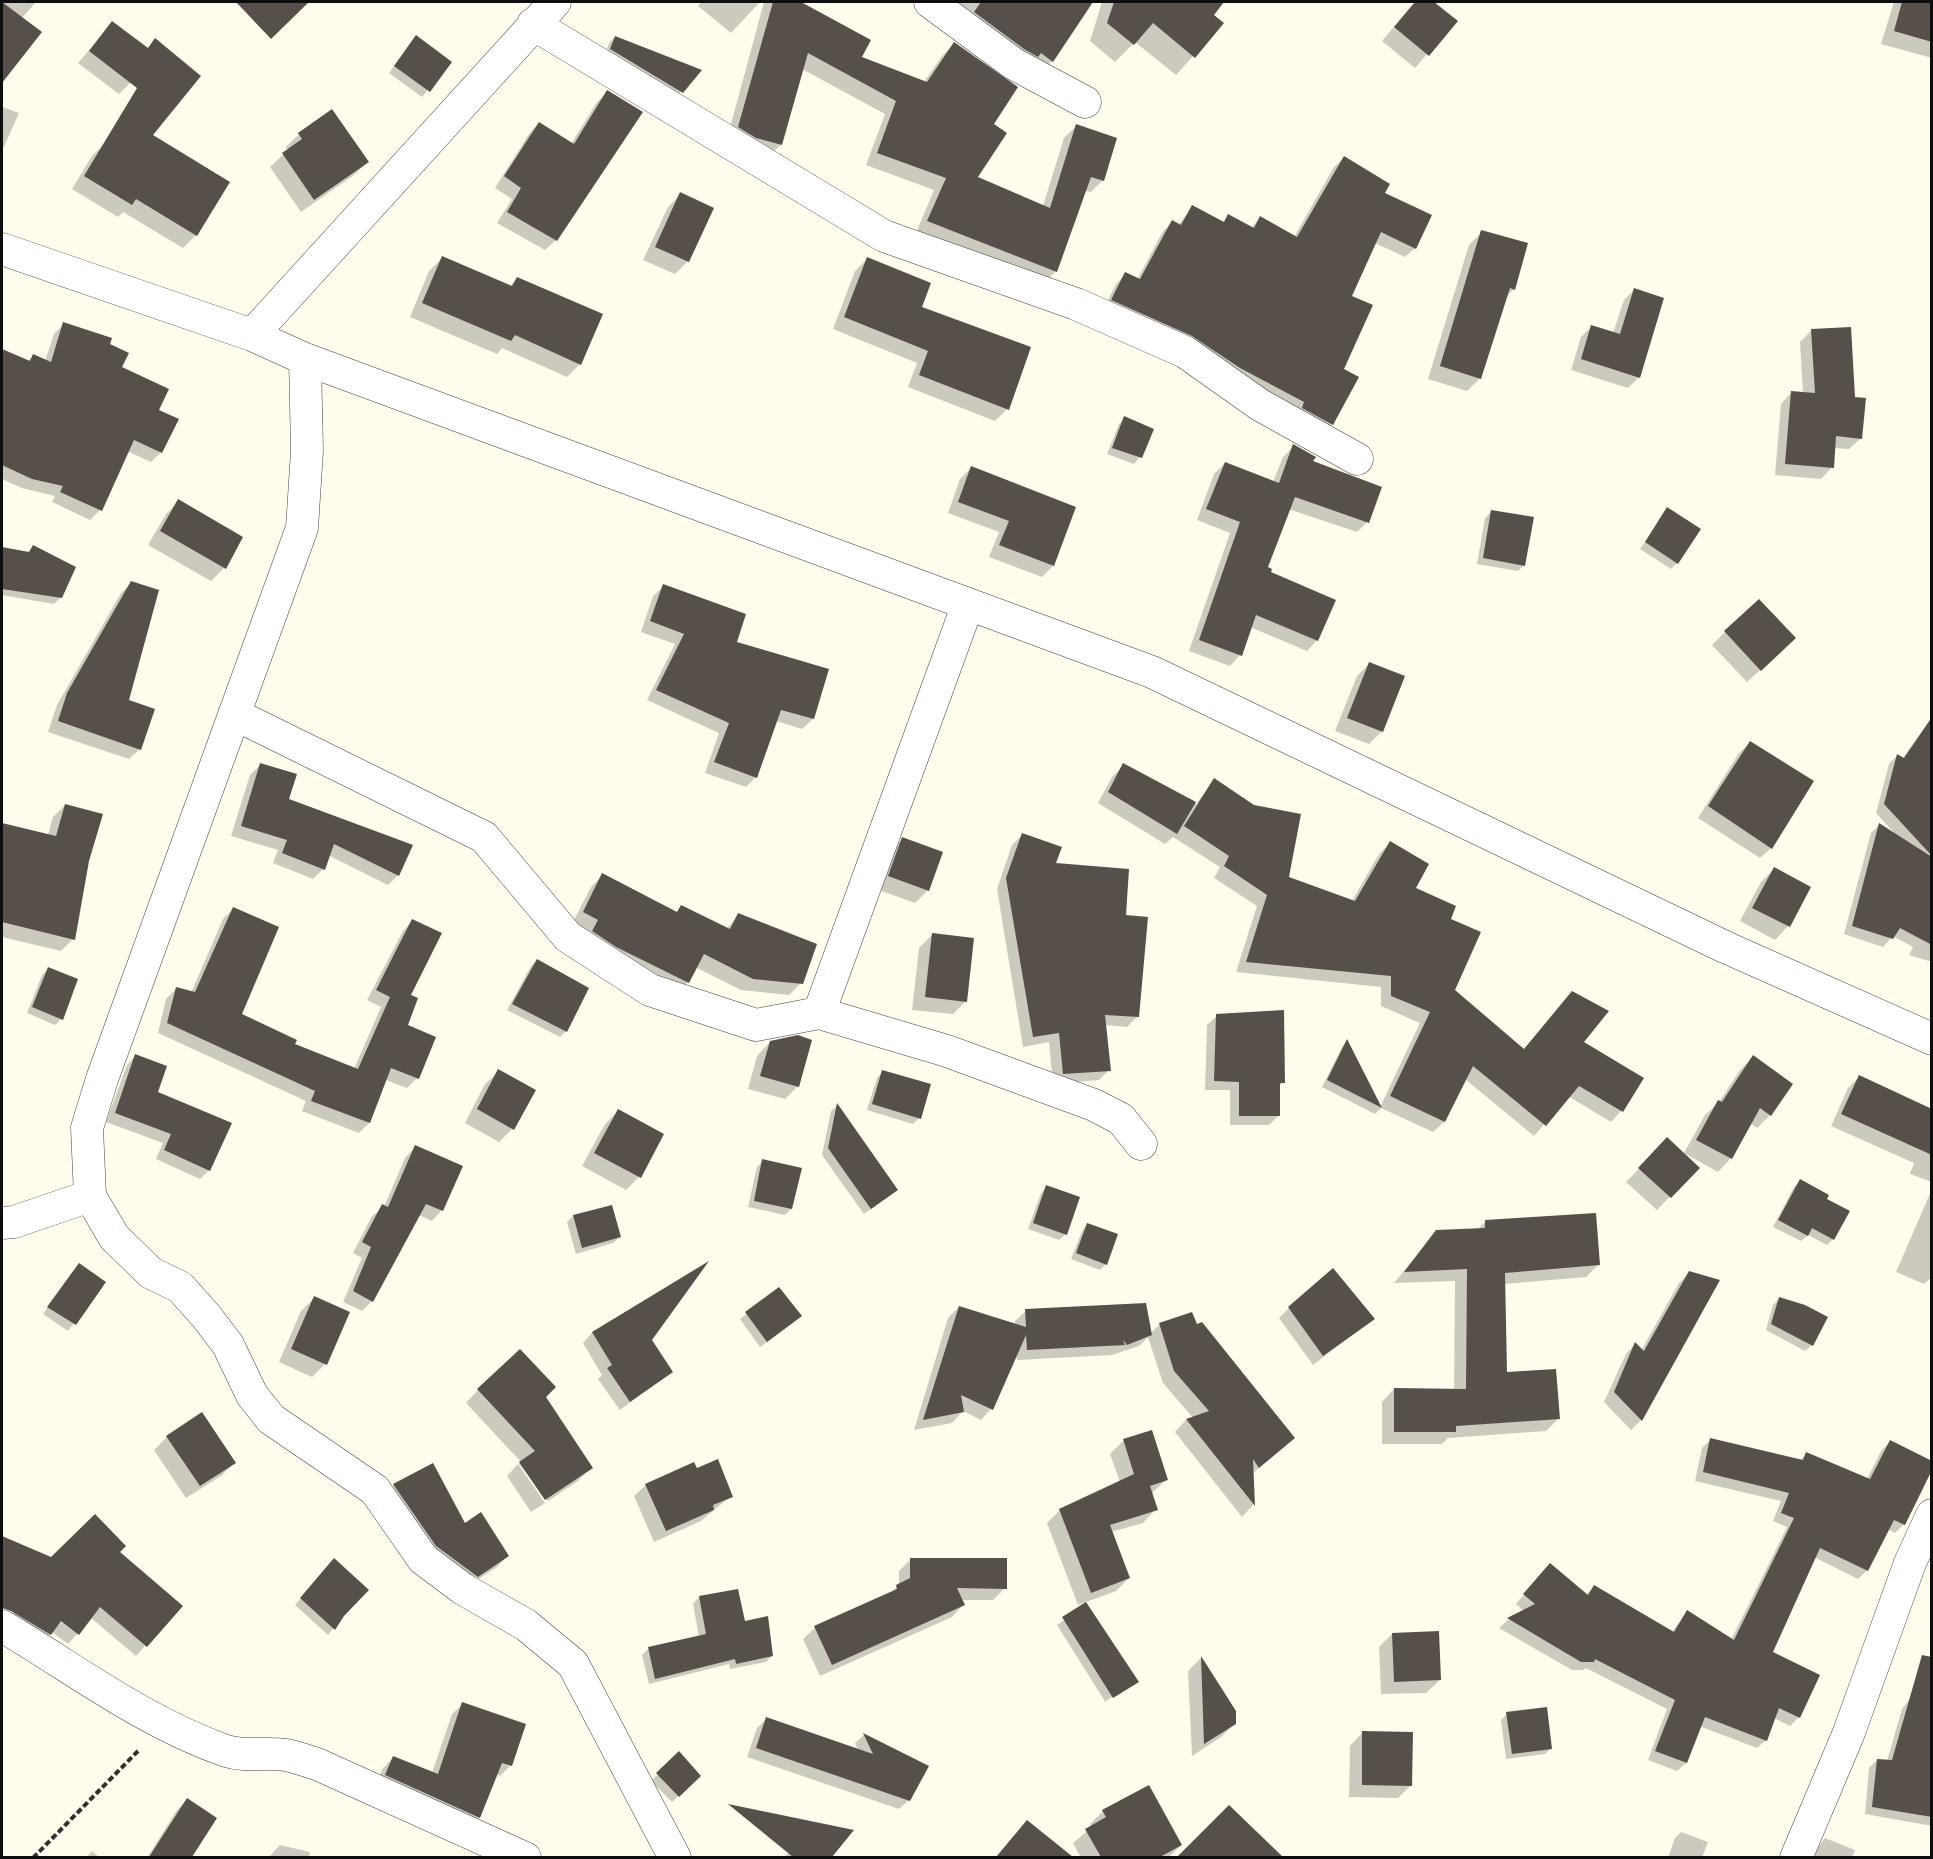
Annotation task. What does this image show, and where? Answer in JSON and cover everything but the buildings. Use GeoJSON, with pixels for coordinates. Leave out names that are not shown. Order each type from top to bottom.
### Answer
{"type":"FeatureCollection","features":[{"type":"Feature","properties":{"kind":"street"},"geometry":{"type":"LineString","coordinates":[[252,335],[555,2]]}},
{"type":"Feature","properties":{"kind":"street"},"geometry":{"type":"LineString","coordinates":[[930,2],[1014,64],[1085,102]]}},
{"type":"Feature","properties":{"kind":"street"},"geometry":{"type":"LineString","coordinates":[[533,24],[884,236],[1076,304],[1185,352],[1260,405],[1357,459]]}},
{"type":"Feature","properties":{"kind":"street"},"geometry":{"type":"LineString","coordinates":[[2,249],[252,335],[305,359],[1152,672],[1725,946],[1932,1039]]}},
{"type":"Feature","properties":{"kind":"street"},"geometry":{"type":"LineString","coordinates":[[305,359],[307,451],[302,528],[102,1079],[87,1128],[90,1196],[114,1237],[151,1273],[180,1287],[206,1316],[228,1345],[252,1395],[271,1419],[375,1490],[423,1559],[463,1589],[526,1625],[573,1664],[675,1857]]}},
{"type":"Feature","properties":{"kind":"street"},"geometry":{"type":"LineString","coordinates":[[819,1013],[968,604]]}},
{"type":"Feature","properties":{"kind":"street"},"geometry":{"type":"LineString","coordinates":[[234,714],[484,837],[567,937],[650,990],[756,1025],[819,1013],[946,1051],[1094,1105],[1121,1119],[1141,1144]]}},
{"type":"Feature","properties":{"kind":"street"},"geometry":{"type":"LineString","coordinates":[[2,1222],[14,1222],[90,1196]]}},
{"type":"Feature","properties":{"kind":"street"},"geometry":{"type":"LineString","coordinates":[[1796,1857],[1848,1735],[1910,1563],[1932,1515]]}},
{"type":"Feature","properties":{"kind":"street"},"geometry":{"type":"LineString","coordinates":[[2,1626],[60,1660],[128,1706],[164,1724],[230,1752],[287,1755],[317,1764],[525,1857]]}},
{"type":"Feature","properties":{"kind":"path"},"geometry":{"type":"LineString","coordinates":[[33,1857],[164,1724]]}}]}
